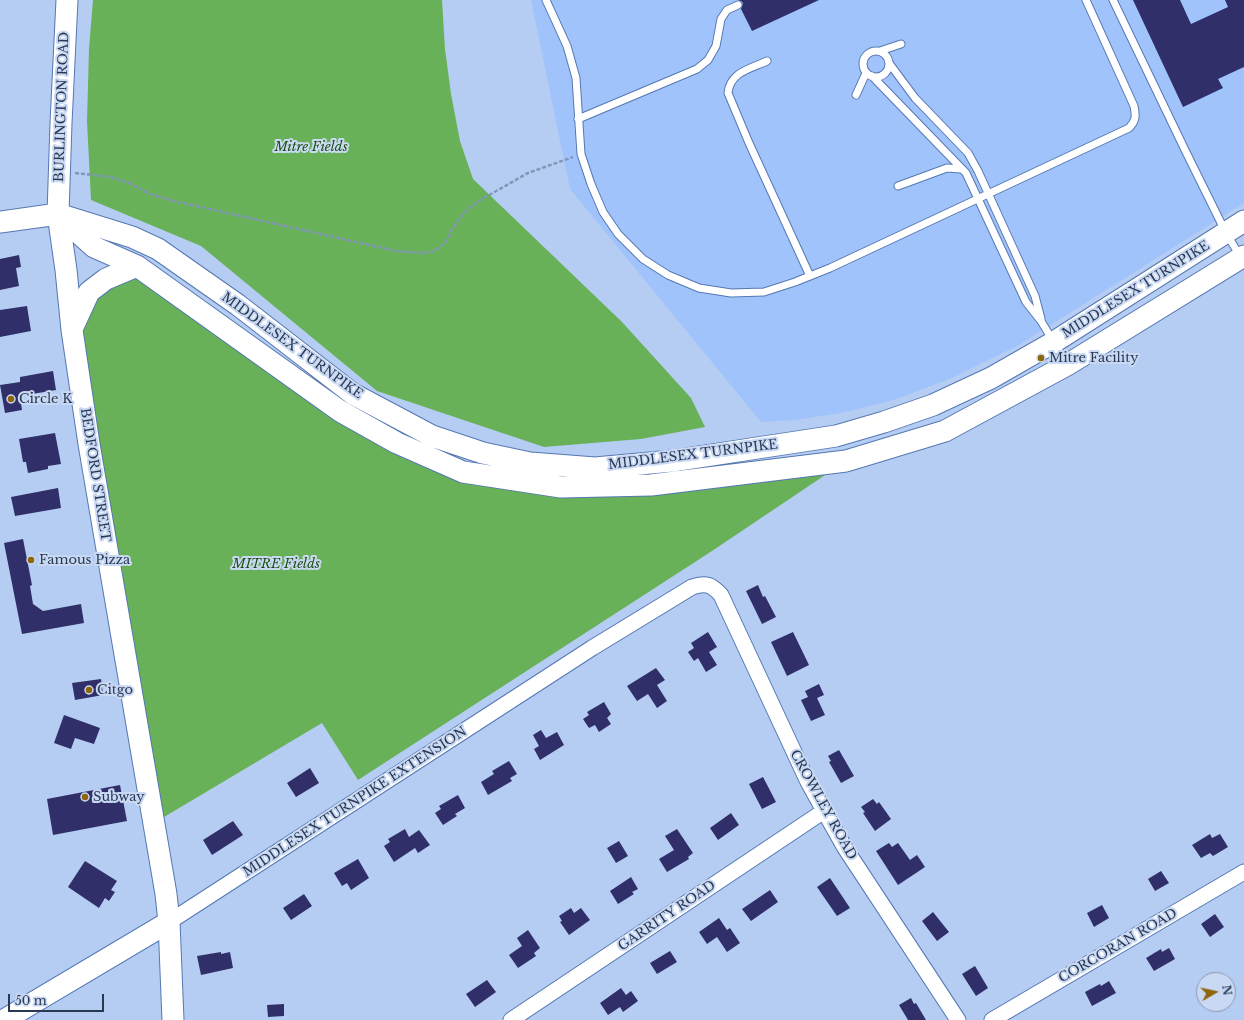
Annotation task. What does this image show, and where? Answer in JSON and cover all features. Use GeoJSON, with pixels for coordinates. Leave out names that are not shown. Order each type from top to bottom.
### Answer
{"type":"FeatureCollection","features":[{"type":"Feature","properties":{"kind":"main road","name":"BURLINGTON ROAD"},"geometry":{"type":"LineString","coordinates":[[58,214],[67,0]]}},
{"type":"Feature","properties":{"kind":"main road","name":"MIDDLESEX TURNPIKE"},"geometry":{"type":"LineString","coordinates":[[0,222],[58,214],[132,238],[158,249],[238,305],[353,394],[432,436],[482,453],[530,463],[595,468],[672,461],[836,436],[884,422],[933,404],[990,378],[1054,342],[1244,221]]}},
{"type":"Feature","properties":{"kind":"main road","name":"MIDDLESEX TURNPIKE"},"geometry":{"type":"LineString","coordinates":[[58,214],[94,247],[137,266],[340,411],[397,442],[463,472],[561,487],[651,484],[846,461],[945,431],[1067,365],[1242,257]]}},
{"type":"Feature","properties":{"kind":"main road","name":"BEDFORD STREET"},"geometry":{"type":"LineString","coordinates":[[58,214],[66,270],[72,330],[89,444],[166,894],[174,1020]]}},
{"type":"Feature","properties":{"kind":"main road"},"geometry":{"type":"LineString","coordinates":[[72,330],[89,292],[106,279],[137,266]]}},
{"type":"Feature","properties":{"kind":"main road","name":"MIDDLESEX TURNPIKE EXTENSION"},"geometry":{"type":"LineString","coordinates":[[4,1020],[168,922]]}},
{"type":"Feature","properties":{"kind":"street","name":"MIDDLESEX TURNPIKE EXTENSION"},"geometry":{"type":"LineString","coordinates":[[168,922],[592,648],[692,587],[699,584],[704,585]]}},
{"type":"Feature","properties":{"kind":"street","name":"CROWLEY ROAD"},"geometry":{"type":"LineString","coordinates":[[704,585],[714,588],[721,595],[800,764],[824,811],[849,854],[958,1020]]}},
{"type":"Feature","properties":{"kind":"street","name":"GARRITY ROAD"},"geometry":{"type":"LineString","coordinates":[[511,1020],[824,811]]}},
{"type":"Feature","properties":{"kind":"street","name":"CORCORAN ROAD"},"geometry":{"type":"LineString","coordinates":[[992,1020],[1244,872]]}},
{"type":"Feature","properties":{"kind":"lane"},"geometry":{"type":"LineString","coordinates":[[546,0],[567,46],[576,78],[581,154],[590,184],[603,212],[618,234],[643,259],[668,275],[700,288],[731,293],[764,292],[810,276],[1129,128],[1134,122],[1136,115],[1134,106],[1086,0]]}},
{"type":"Feature","properties":{"kind":"lane"},"geometry":{"type":"LineString","coordinates":[[1113,0],[1226,233],[1242,257]]}},
{"type":"Feature","properties":{"kind":"lane"},"geometry":{"type":"LineString","coordinates":[[578,119],[697,69],[708,60],[716,46],[721,19],[727,10],[738,5]]}},
{"type":"Feature","properties":{"kind":"lane"},"geometry":{"type":"LineString","coordinates":[[900,44],[880,51],[871,51],[864,56],[862,65],[869,75],[961,168],[970,182],[1026,302],[1041,321],[1067,365]]}},
{"type":"Feature","properties":{"kind":"lane"},"geometry":{"type":"LineString","coordinates":[[880,51],[886,56],[889,63],[915,98],[968,153],[978,171],[1035,296],[1041,321]]}},
{"type":"Feature","properties":{"kind":"lane"},"geometry":{"type":"LineString","coordinates":[[767,61],[735,76],[729,85],[728,93],[749,143],[810,276]]}},
{"type":"Feature","properties":{"kind":"lane"},"geometry":{"type":"LineString","coordinates":[[869,75],[876,77],[884,74],[889,63]]}},
{"type":"Feature","properties":{"kind":"lane"},"geometry":{"type":"LineString","coordinates":[[856,95],[869,75]]}},
{"type":"Feature","properties":{"kind":"lane"},"geometry":{"type":"LineString","coordinates":[[898,186],[947,168],[961,168]]}},
{"type":"Feature","properties":{"kind":"path"},"geometry":{"type":"LineString","coordinates":[[60,172],[111,177],[129,183],[150,194],[174,201],[396,250],[424,253],[435,251],[446,242],[452,229],[464,213],[477,202],[528,173],[581,154]]}},
{"type":"Feature","properties":{"kind":"shaded area"},"geometry":{"type":"Polygon","coordinates":[[[531,0],[1244,0],[1244,203],[1019,345],[952,378],[894,400],[841,413],[795,420],[761,422],[570,189],[531,0]]]}},
{"type":"Feature","properties":{"kind":"green space","name":"Mitre Fields"},"geometry":{"type":"Polygon","coordinates":[[[93,0],[442,0],[445,49],[451,94],[460,141],[473,179],[622,322],[691,398],[705,427],[641,439],[544,447],[377,391],[201,246],[91,200],[87,121],[89,49],[93,0]]]}},
{"type":"Feature","properties":{"kind":"green space","name":"MITRE Fields"},"geometry":{"type":"Polygon","coordinates":[[[137,266],[340,411],[463,472],[561,487],[846,461],[712,551],[358,780],[322,723],[154,823],[72,330],[89,292],[137,266]]]}},
{"type":"Feature","properties":{"kind":"building"},"geometry":{"type":"Polygon","coordinates":[[[737,0],[819,0],[752,31],[741,9],[743,3],[737,0]]]}},
{"type":"Feature","properties":{"kind":"building"},"geometry":{"type":"Polygon","coordinates":[[[1133,0],[1180,0],[1191,24],[1228,7],[1225,0],[1244,0],[1244,67],[1218,79],[1223,88],[1183,107],[1133,0]]]}},
{"type":"Feature","properties":{"kind":"building"},"geometry":{"type":"Polygon","coordinates":[[[19,255],[21,267],[16,268],[19,286],[0,290],[0,259],[19,255]]]}},
{"type":"Feature","properties":{"kind":"building"},"geometry":{"type":"Polygon","coordinates":[[[27,306],[31,331],[0,337],[0,310],[27,306]]]}},
{"type":"Feature","properties":{"kind":"building"},"geometry":{"type":"Polygon","coordinates":[[[53,371],[56,390],[20,396],[22,410],[5,413],[0,385],[20,382],[20,377],[53,371]]]}},
{"type":"Feature","properties":{"kind":"building"},"geometry":{"type":"Polygon","coordinates":[[[55,433],[61,464],[48,466],[48,469],[28,473],[26,462],[23,462],[19,439],[55,433]]]}},
{"type":"Feature","properties":{"kind":"building"},"geometry":{"type":"Polygon","coordinates":[[[58,488],[61,508],[15,516],[11,497],[58,488]]]}},
{"type":"Feature","properties":{"kind":"building"},"geometry":{"type":"Polygon","coordinates":[[[23,539],[32,585],[30,586],[33,604],[43,611],[81,604],[84,623],[22,634],[4,543],[23,539]]]}},
{"type":"Feature","properties":{"kind":"building"},"geometry":{"type":"Polygon","coordinates":[[[758,585],[763,597],[765,596],[776,617],[762,624],[746,591],[758,585]]]}},
{"type":"Feature","properties":{"kind":"building"},"geometry":{"type":"Polygon","coordinates":[[[708,632],[717,647],[709,652],[717,665],[706,672],[698,658],[694,661],[688,652],[694,648],[691,643],[708,632]]]}},
{"type":"Feature","properties":{"kind":"building"},"geometry":{"type":"Polygon","coordinates":[[[793,632],[809,665],[787,676],[771,642],[793,632]]]}},
{"type":"Feature","properties":{"kind":"building"},"geometry":{"type":"Polygon","coordinates":[[[656,668],[665,680],[657,685],[667,701],[657,708],[648,694],[637,701],[627,686],[656,668]]]}},
{"type":"Feature","properties":{"kind":"building"},"geometry":{"type":"Polygon","coordinates":[[[101,679],[103,695],[75,700],[72,683],[101,679]]]}},
{"type":"Feature","properties":{"kind":"building"},"geometry":{"type":"Polygon","coordinates":[[[819,684],[824,695],[817,698],[825,715],[811,721],[801,700],[808,697],[805,691],[819,684]]]}},
{"type":"Feature","properties":{"kind":"building"},"geometry":{"type":"Polygon","coordinates":[[[604,702],[611,714],[607,718],[611,724],[599,732],[595,725],[589,728],[583,719],[589,715],[587,712],[604,702]]]}},
{"type":"Feature","properties":{"kind":"building"},"geometry":{"type":"Polygon","coordinates":[[[64,715],[100,728],[94,744],[75,738],[71,749],[54,743],[64,715]]]}},
{"type":"Feature","properties":{"kind":"building"},"geometry":{"type":"Polygon","coordinates":[[[541,730],[546,738],[557,732],[564,745],[540,760],[534,749],[539,746],[533,735],[541,730]]]}},
{"type":"Feature","properties":{"kind":"building"},"geometry":{"type":"Polygon","coordinates":[[[839,750],[854,776],[841,783],[829,762],[831,761],[828,756],[839,750]]]}},
{"type":"Feature","properties":{"kind":"building"},"geometry":{"type":"Polygon","coordinates":[[[509,761],[517,774],[510,778],[512,781],[488,795],[481,782],[494,774],[492,771],[509,761]]]}},
{"type":"Feature","properties":{"kind":"building"},"geometry":{"type":"Polygon","coordinates":[[[310,768],[319,783],[296,797],[287,783],[310,768]]]}},
{"type":"Feature","properties":{"kind":"building"},"geometry":{"type":"Polygon","coordinates":[[[763,777],[776,802],[762,809],[749,784],[763,777]]]}},
{"type":"Feature","properties":{"kind":"building"},"geometry":{"type":"Polygon","coordinates":[[[120,785],[127,821],[53,835],[47,799],[120,785]]]}},
{"type":"Feature","properties":{"kind":"building"},"geometry":{"type":"Polygon","coordinates":[[[458,795],[465,808],[455,814],[457,816],[443,825],[435,813],[441,809],[439,806],[458,795]]]}},
{"type":"Feature","properties":{"kind":"building"},"geometry":{"type":"Polygon","coordinates":[[[873,799],[877,804],[879,802],[891,819],[875,831],[863,813],[865,812],[861,807],[873,799]]]}},
{"type":"Feature","properties":{"kind":"building"},"geometry":{"type":"Polygon","coordinates":[[[731,813],[739,825],[718,840],[710,828],[731,813]]]}},
{"type":"Feature","properties":{"kind":"building"},"geometry":{"type":"Polygon","coordinates":[[[233,821],[243,835],[212,855],[203,840],[233,821]]]}},
{"type":"Feature","properties":{"kind":"building"},"geometry":{"type":"Polygon","coordinates":[[[405,829],[409,837],[419,830],[430,845],[418,853],[415,848],[394,862],[384,846],[390,842],[388,839],[405,829]]]}},
{"type":"Feature","properties":{"kind":"building"},"geometry":{"type":"Polygon","coordinates":[[[677,829],[693,853],[688,857],[689,859],[667,872],[659,859],[674,850],[665,836],[677,829]]]}},
{"type":"Feature","properties":{"kind":"building"},"geometry":{"type":"Polygon","coordinates":[[[1210,834],[1212,838],[1220,834],[1228,847],[1213,856],[1210,853],[1201,858],[1192,845],[1210,834]]]}},
{"type":"Feature","properties":{"kind":"building"},"geometry":{"type":"Polygon","coordinates":[[[619,841],[628,856],[616,863],[607,848],[619,841]]]}},
{"type":"Feature","properties":{"kind":"building"},"geometry":{"type":"Polygon","coordinates":[[[889,843],[892,847],[898,843],[910,860],[917,855],[925,867],[898,885],[876,851],[889,843]]]}},
{"type":"Feature","properties":{"kind":"building"},"geometry":{"type":"Polygon","coordinates":[[[358,859],[369,878],[351,890],[347,883],[342,886],[334,873],[358,859]]]}},
{"type":"Feature","properties":{"kind":"building"},"geometry":{"type":"Polygon","coordinates":[[[85,861],[117,881],[111,890],[115,892],[109,901],[105,898],[99,908],[68,887],[85,861]]]}},
{"type":"Feature","properties":{"kind":"building"},"geometry":{"type":"Polygon","coordinates":[[[1161,871],[1169,883],[1155,891],[1148,879],[1161,871]]]}},
{"type":"Feature","properties":{"kind":"building"},"geometry":{"type":"Polygon","coordinates":[[[631,877],[638,889],[632,892],[634,894],[618,904],[610,891],[631,877]]]}},
{"type":"Feature","properties":{"kind":"building"},"geometry":{"type":"Polygon","coordinates":[[[830,878],[850,908],[837,916],[817,887],[830,878]]]}},
{"type":"Feature","properties":{"kind":"building"},"geometry":{"type":"Polygon","coordinates":[[[770,890],[778,902],[751,921],[742,909],[770,890]]]}},
{"type":"Feature","properties":{"kind":"building"},"geometry":{"type":"Polygon","coordinates":[[[304,894],[312,906],[291,920],[283,908],[304,894]]]}},
{"type":"Feature","properties":{"kind":"building"},"geometry":{"type":"Polygon","coordinates":[[[1102,905],[1109,918],[1094,927],[1087,913],[1102,905]]]}},
{"type":"Feature","properties":{"kind":"building"},"geometry":{"type":"Polygon","coordinates":[[[571,908],[574,913],[581,908],[590,920],[569,935],[560,922],[562,921],[559,916],[571,908]]]}},
{"type":"Feature","properties":{"kind":"building"},"geometry":{"type":"Polygon","coordinates":[[[933,912],[949,932],[937,941],[922,921],[933,912]]]}},
{"type":"Feature","properties":{"kind":"building"},"geometry":{"type":"Polygon","coordinates":[[[1215,914],[1224,927],[1210,937],[1201,924],[1215,914]]]}},
{"type":"Feature","properties":{"kind":"building"},"geometry":{"type":"Polygon","coordinates":[[[719,918],[727,930],[730,928],[740,943],[727,952],[717,937],[707,944],[699,932],[719,918]]]}},
{"type":"Feature","properties":{"kind":"building"},"geometry":{"type":"Polygon","coordinates":[[[528,930],[540,948],[534,953],[536,956],[518,968],[509,955],[522,946],[517,938],[528,930]]]}},
{"type":"Feature","properties":{"kind":"building"},"geometry":{"type":"Polygon","coordinates":[[[1169,948],[1175,959],[1154,971],[1146,958],[1161,949],[1162,952],[1169,948]]]}},
{"type":"Feature","properties":{"kind":"building"},"geometry":{"type":"Polygon","coordinates":[[[670,951],[677,962],[657,974],[650,963],[670,951]]]}},
{"type":"Feature","properties":{"kind":"building"},"geometry":{"type":"Polygon","coordinates":[[[221,952],[221,954],[230,952],[233,968],[201,975],[197,956],[221,952]]]}},
{"type":"Feature","properties":{"kind":"building"},"geometry":{"type":"Polygon","coordinates":[[[975,966],[988,988],[976,996],[962,974],[975,966]]]}},
{"type":"Feature","properties":{"kind":"building"},"geometry":{"type":"Polygon","coordinates":[[[487,980],[496,992],[475,1007],[466,994],[487,980]]]}},
{"type":"Feature","properties":{"kind":"building"},"geometry":{"type":"Polygon","coordinates":[[[1109,981],[1116,993],[1092,1006],[1085,992],[1100,984],[1101,986],[1109,981]]]}},
{"type":"Feature","properties":{"kind":"building"},"geometry":{"type":"Polygon","coordinates":[[[621,988],[626,995],[631,991],[638,1001],[623,1012],[620,1007],[608,1015],[600,1003],[621,988]]]}},
{"type":"Feature","properties":{"kind":"building"},"geometry":{"type":"Polygon","coordinates":[[[911,998],[914,1004],[916,1003],[926,1020],[908,1020],[899,1005],[911,998]]]}},
{"type":"Feature","properties":{"kind":"building"},"geometry":{"type":"Polygon","coordinates":[[[284,1004],[284,1016],[268,1017],[267,1005],[284,1004]]]}},
{"type":"Feature","properties":{"kind":"place","name":"Mitre Facility"},"geometry":{"type":"Point","coordinates":[1041,358]}},
{"type":"Feature","properties":{"kind":"place","name":"Circle K"},"geometry":{"type":"Point","coordinates":[11,399]}},
{"type":"Feature","properties":{"kind":"place","name":"Famous Pizza"},"geometry":{"type":"Point","coordinates":[31,560]}},
{"type":"Feature","properties":{"kind":"place","name":"Citgo"},"geometry":{"type":"Point","coordinates":[89,690]}},
{"type":"Feature","properties":{"kind":"place","name":"Subway"},"geometry":{"type":"Point","coordinates":[85,797]}}]}
